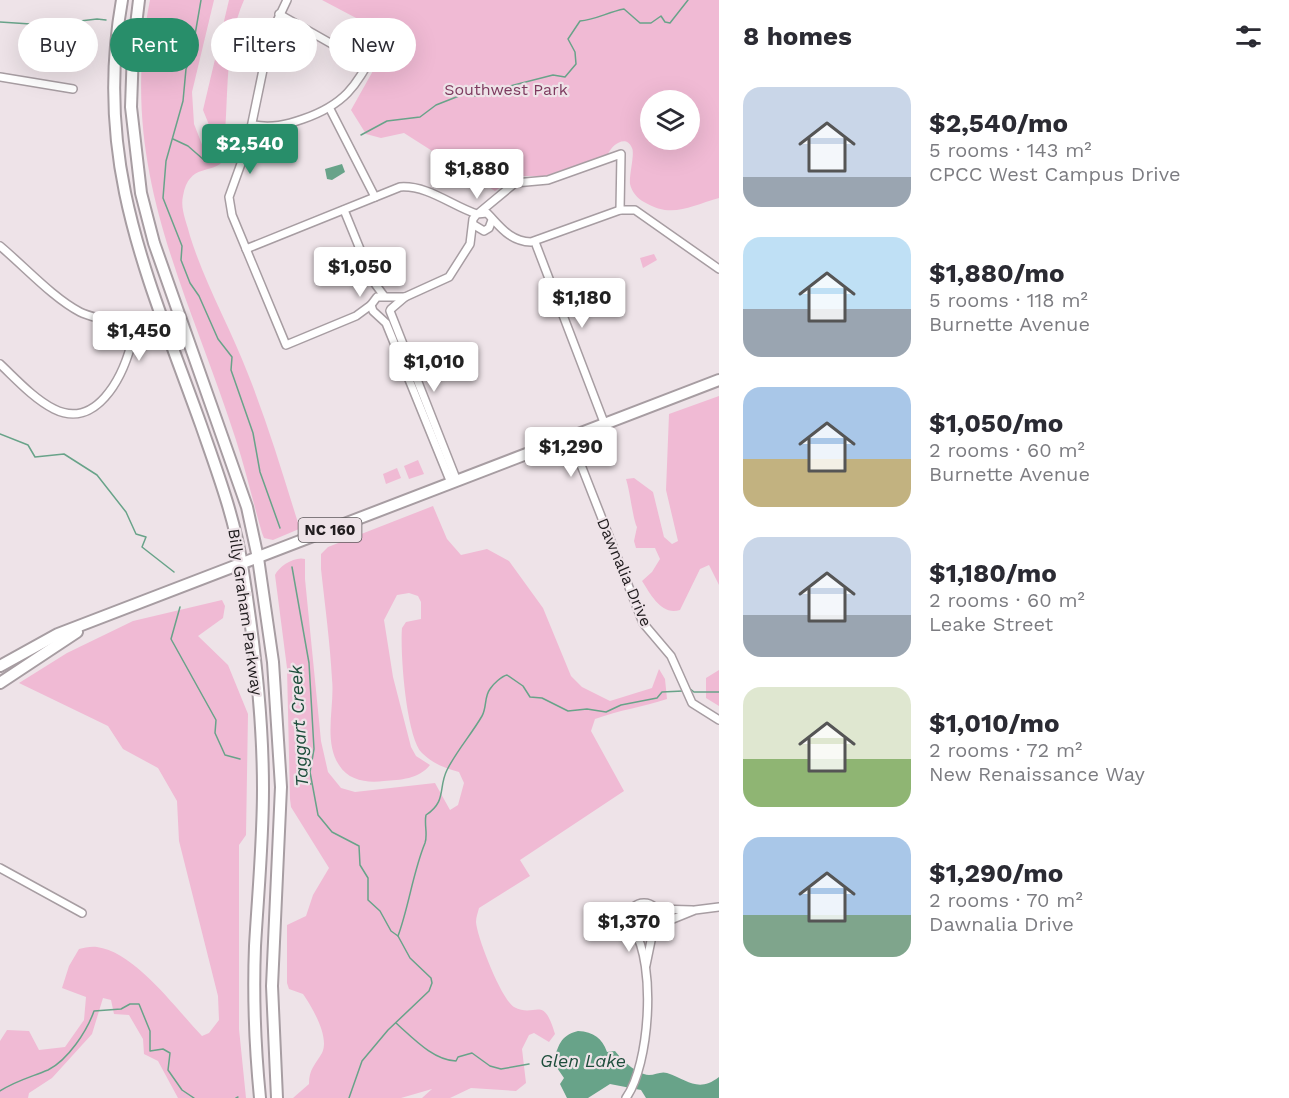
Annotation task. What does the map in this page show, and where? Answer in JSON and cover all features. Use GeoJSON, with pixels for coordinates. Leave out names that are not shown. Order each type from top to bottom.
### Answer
{"type":"FeatureCollection","features":[{"type":"Feature","properties":{"kind":"main road","name":"Billy Graham Parkway"},"geometry":{"type":"LineString","coordinates":[[122,0],[115,50],[113,109],[125,200],[138,248],[222,482],[242,565],[256,664],[262,746],[263,828],[254,986],[260,1098]]}},
{"type":"Feature","properties":{"kind":"main road","name":"Billy Graham Parkway"},"geometry":{"type":"LineString","coordinates":[[139,0],[133,50],[131,98],[141,193],[154,243],[238,477],[258,558],[273,662],[280,754],[280,829],[272,986],[277,1098]]}},
{"type":"Feature","properties":{"kind":"main road","name":"NC 160"},"geometry":{"type":"LineString","coordinates":[[0,666],[42,641],[719,380]]}},
{"type":"Feature","properties":{"kind":"main road","name":"NC 160"},"geometry":{"type":"LineString","coordinates":[[0,683],[89,623]]}},
{"type":"Feature","properties":{"kind":"street"},"geometry":{"type":"LineString","coordinates":[[287,0],[270,36],[253,125],[229,197],[232,215],[286,345],[356,316],[377,297],[405,297]]}},
{"type":"Feature","properties":{"kind":"street"},"geometry":{"type":"LineString","coordinates":[[279,14],[329,42]]}},
{"type":"Feature","properties":{"kind":"street"},"geometry":{"type":"LineString","coordinates":[[253,125],[280,126],[330,109],[347,95],[362,72]]}},
{"type":"Feature","properties":{"kind":"street"},"geometry":{"type":"LineString","coordinates":[[0,77],[73,89]]}},
{"type":"Feature","properties":{"kind":"street"},"geometry":{"type":"LineString","coordinates":[[330,109],[375,197]]}},
{"type":"Feature","properties":{"kind":"street"},"geometry":{"type":"LineString","coordinates":[[470,244],[473,224],[479,213],[515,183],[548,180],[621,154],[620,210]]}},
{"type":"Feature","properties":{"kind":"street"},"geometry":{"type":"LineString","coordinates":[[246,249],[375,197],[400,188],[415,187],[461,209],[491,218],[504,232]]}},
{"type":"Feature","properties":{"kind":"street"},"geometry":{"type":"LineString","coordinates":[[356,316],[378,315],[390,310],[405,297],[448,277],[470,244],[485,230],[497,199]]}},
{"type":"Feature","properties":{"kind":"street"},"geometry":{"type":"LineString","coordinates":[[461,209],[473,224],[485,230],[504,232],[520,240],[536,242],[628,209],[640,212],[719,269]]}},
{"type":"Feature","properties":{"kind":"street"},"geometry":{"type":"LineString","coordinates":[[344,210],[373,281],[385,297],[454,482]]}},
{"type":"Feature","properties":{"kind":"street"},"geometry":{"type":"LineString","coordinates":[[536,242],[605,424]]}},
{"type":"Feature","properties":{"kind":"street"},"geometry":{"type":"LineString","coordinates":[[0,246],[72,307],[123,327],[131,338],[132,345],[117,380],[107,396],[92,409],[78,414],[60,411],[47,405],[0,364]]}},
{"type":"Feature","properties":{"kind":"street"},"geometry":{"type":"LineString","coordinates":[[373,281],[372,303],[378,315],[386,323],[454,482]]}},
{"type":"Feature","properties":{"kind":"street","name":"Dawnalia Drive"},"geometry":{"type":"LineString","coordinates":[[570,437],[643,623],[671,656],[692,703],[719,720]]}},
{"type":"Feature","properties":{"kind":"street"},"geometry":{"type":"LineString","coordinates":[[0,868],[82,913]]}},
{"type":"Feature","properties":{"kind":"street"},"geometry":{"type":"LineString","coordinates":[[628,1096],[643,1057],[646,1037],[645,967],[640,943],[628,916],[634,907],[644,903],[656,909],[695,910],[719,907]]}},
{"type":"Feature","properties":{"kind":"street"},"geometry":{"type":"LineString","coordinates":[[645,967],[660,918],[656,909]]}},
{"type":"Feature","properties":{"kind":"street"},"geometry":{"type":"LineString","coordinates":[[634,930],[644,934],[695,910]]}},
{"type":"Feature","properties":{"kind":"green space"},"geometry":{"type":"Polygon","coordinates":[[[150,0],[214,0],[199,63],[199,18],[148,18],[150,0]]]}},
{"type":"Feature","properties":{"kind":"green space"},"geometry":{"type":"Polygon","coordinates":[[[229,0],[244,0],[238,18],[225,18],[229,0]]]}},
{"type":"Feature","properties":{"kind":"green space","name":"Southwest Park"},"geometry":{"type":"Polygon","coordinates":[[[322,0],[719,0],[719,198],[690,207],[663,210],[639,199],[630,184],[633,151],[629,144],[623,141],[616,144],[608,154],[545,176],[523,176],[512,179],[495,191],[404,133],[381,138],[366,134],[351,110],[372,72],[416,72],[416,18],[356,18],[322,0]]]}},
{"type":"Feature","properties":{"kind":"green space"},"geometry":{"type":"Polygon","coordinates":[[[142,72],[197,72],[192,92],[194,124],[203,147],[220,152],[224,160],[190,178],[186,185],[182,206],[196,254],[241,357],[262,412],[299,526],[299,529],[273,540],[264,538],[262,533],[236,440],[178,278],[149,173],[142,118],[142,72]]]}},
{"type":"Feature","properties":{"kind":"green space"},"geometry":{"type":"Polygon","coordinates":[[[212,72],[228,72],[224,144],[218,147],[203,110],[212,72]]]}},
{"type":"Feature","properties":{"kind":"green space"},"geometry":{"type":"Polygon","coordinates":[[[654,254],[657,260],[643,268],[640,258],[654,254]]]}},
{"type":"Feature","properties":{"kind":"green space"},"geometry":{"type":"Polygon","coordinates":[[[719,396],[719,585],[709,565],[700,569],[680,610],[668,610],[658,603],[642,581],[652,572],[660,559],[655,548],[636,548],[634,541],[637,527],[626,479],[634,478],[653,492],[664,537],[672,544],[678,541],[666,490],[669,414],[719,396]]]}},
{"type":"Feature","properties":{"kind":"green space"},"geometry":{"type":"Polygon","coordinates":[[[418,460],[424,474],[409,479],[404,466],[418,460]]]}},
{"type":"Feature","properties":{"kind":"green space"},"geometry":{"type":"Polygon","coordinates":[[[397,468],[401,478],[386,484],[383,474],[397,468]]]}},
{"type":"Feature","properties":{"kind":"green space"},"geometry":{"type":"Polygon","coordinates":[[[433,506],[447,539],[461,555],[487,549],[509,561],[543,608],[571,676],[582,687],[610,701],[652,688],[659,669],[665,679],[667,699],[595,719],[591,731],[624,791],[520,860],[530,876],[479,908],[476,920],[477,930],[490,967],[509,1002],[522,1010],[543,1011],[547,1014],[555,1034],[549,1042],[534,1033],[529,1035],[522,1049],[526,1083],[516,1091],[471,1088],[450,1098],[422,1098],[432,1089],[401,1098],[293,1098],[309,1084],[311,1071],[322,1053],[324,1039],[319,1022],[307,1000],[303,994],[289,989],[287,983],[287,925],[306,916],[313,895],[329,868],[291,807],[287,668],[275,575],[288,562],[305,559],[321,741],[328,772],[341,788],[355,792],[435,783],[450,810],[458,805],[464,783],[459,772],[439,765],[422,753],[416,744],[408,713],[403,674],[402,628],[406,622],[421,619],[421,602],[418,596],[409,593],[397,595],[384,620],[393,677],[411,747],[416,756],[430,765],[426,770],[409,778],[371,782],[348,775],[334,756],[331,734],[333,689],[321,569],[321,554],[328,547],[433,506]]]}},
{"type":"Feature","properties":{"kind":"green space"},"geometry":{"type":"Polygon","coordinates":[[[222,600],[225,606],[223,618],[198,636],[228,665],[248,714],[246,835],[239,845],[239,1029],[246,1098],[178,1098],[158,1061],[144,1054],[143,1039],[129,1015],[114,1014],[111,1000],[103,998],[92,1034],[52,1078],[29,1093],[28,1098],[0,1098],[0,1041],[7,1030],[29,1031],[39,1050],[65,1047],[84,1020],[86,997],[62,988],[69,966],[79,949],[97,947],[126,959],[154,983],[202,1036],[209,1033],[219,1020],[218,996],[179,841],[177,801],[158,768],[123,749],[108,726],[19,683],[67,653],[133,621],[222,600]]]}},
{"type":"Feature","properties":{"kind":"green space"},"geometry":{"type":"Polygon","coordinates":[[[719,670],[719,706],[706,698],[706,678],[719,670]]]}},
{"type":"Feature","properties":{"kind":"green space"},"geometry":{"type":"Polygon","coordinates":[[[645,906],[654,909],[657,918],[654,927],[645,930],[636,927],[633,918],[636,909],[645,906]]]}},
{"type":"Feature","properties":{"kind":"water"},"geometry":{"type":"Polygon","coordinates":[[[342,164],[345,172],[332,180],[327,179],[325,169],[342,164]]]}},
{"type":"Feature","properties":{"kind":"water","name":"Glen Lake"},"geometry":{"type":"Polygon","coordinates":[[[578,1031],[597,1037],[607,1052],[615,1051],[630,1066],[644,1074],[665,1073],[699,1085],[712,1082],[719,1077],[719,1098],[646,1098],[641,1090],[610,1084],[588,1098],[567,1098],[560,1084],[564,1078],[553,1062],[563,1039],[578,1031]]]}},
{"type":"Feature","properties":{"kind":"waterway","name":"Taggart Creek"},"geometry":{"type":"LineString","coordinates":[[201,0],[191,58],[186,69],[183,101],[166,161],[163,198],[182,246],[181,260],[190,283],[199,296],[218,339],[232,357],[231,370],[253,433],[260,472],[280,528]]}},
{"type":"Feature","properties":{"kind":"waterway"},"geometry":{"type":"LineString","coordinates":[[361,135],[387,121],[420,117],[436,105],[464,94],[473,96],[492,94],[498,89],[553,75],[565,77],[576,64],[575,52],[568,39],[580,21],[624,9],[640,23],[651,23],[661,16],[665,22],[670,23],[688,0]]}},
{"type":"Feature","properties":{"kind":"waterway"},"geometry":{"type":"LineString","coordinates":[[0,22],[46,25],[106,20]]}},
{"type":"Feature","properties":{"kind":"waterway"},"geometry":{"type":"LineString","coordinates":[[173,139],[188,146],[204,160],[215,158]]}},
{"type":"Feature","properties":{"kind":"waterway"},"geometry":{"type":"LineString","coordinates":[[0,434],[28,445],[35,457],[64,454],[97,475],[126,512],[136,534],[146,537],[142,547],[174,572]]}},
{"type":"Feature","properties":{"kind":"waterway","name":"Taggart Creek"},"geometry":{"type":"LineString","coordinates":[[292,567],[309,663],[314,749],[310,772],[318,815],[332,832],[359,846],[360,865],[368,878],[368,900],[380,911],[410,958],[431,978],[432,983],[429,991],[388,1030],[362,1061],[349,1098]]}},
{"type":"Feature","properties":{"kind":"waterway"},"geometry":{"type":"LineString","coordinates":[[180,607],[171,639],[216,720],[215,733],[225,755],[240,759]]}},
{"type":"Feature","properties":{"kind":"waterway"},"geometry":{"type":"LineString","coordinates":[[398,936],[426,840],[426,815],[437,805],[447,770],[482,716],[488,692],[498,680],[507,675],[523,686],[530,697],[542,698],[568,711],[587,709],[606,712],[621,705],[657,698],[662,692],[683,691]]}},
{"type":"Feature","properties":{"kind":"waterway"},"geometry":{"type":"LineString","coordinates":[[689,688],[694,692],[719,692]]}},
{"type":"Feature","properties":{"kind":"waterway"},"geometry":{"type":"LineString","coordinates":[[301,780],[311,784]]}},
{"type":"Feature","properties":{"kind":"waterway"},"geometry":{"type":"LineString","coordinates":[[0,1091],[48,1070],[63,1059],[82,1036],[94,1011],[121,1009],[130,1004],[139,1004],[150,1031],[150,1051],[163,1049],[170,1053],[168,1070],[182,1090],[194,1098]]}},
{"type":"Feature","properties":{"kind":"waterway"},"geometry":{"type":"LineString","coordinates":[[396,1023],[431,1052],[448,1060],[456,1061],[458,1057],[472,1053],[490,1066],[501,1069],[529,1064]]}}]}
